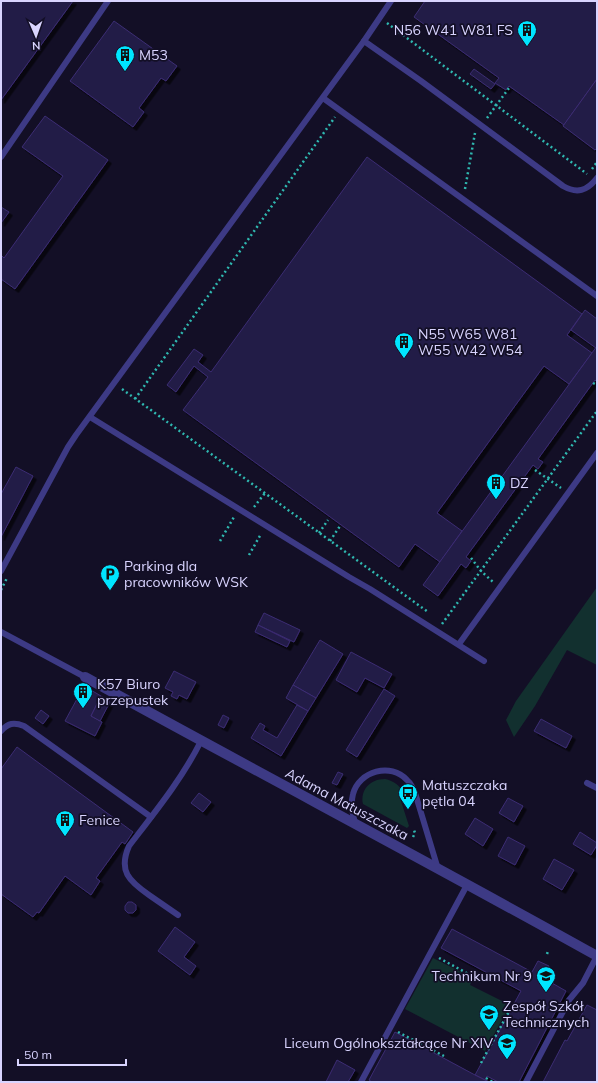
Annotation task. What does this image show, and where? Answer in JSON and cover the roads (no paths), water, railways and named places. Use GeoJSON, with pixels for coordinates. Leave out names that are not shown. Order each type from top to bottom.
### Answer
{"type":"FeatureCollection","features":[{"type":"Feature","properties":{"kind":"street","name":"Adama Matuszczaka"},"geometry":{"type":"LineString","coordinates":[[85,677],[597,956]]}},
{"type":"Feature","properties":{"kind":"lane"},"geometry":{"type":"LineString","coordinates":[[1,157],[108,1]]}},
{"type":"Feature","properties":{"kind":"lane"},"geometry":{"type":"LineString","coordinates":[[1,571],[68,447],[323,98],[391,1]]}},
{"type":"Feature","properties":{"kind":"lane"},"geometry":{"type":"LineString","coordinates":[[364,41],[568,189],[575,191],[587,188],[597,178]]}},
{"type":"Feature","properties":{"kind":"lane"},"geometry":{"type":"LineString","coordinates":[[323,98],[597,296]]}},
{"type":"Feature","properties":{"kind":"lane"},"geometry":{"type":"LineString","coordinates":[[90,417],[459,644],[484,661]]}},
{"type":"Feature","properties":{"kind":"lane"},"geometry":{"type":"LineString","coordinates":[[459,644],[597,453]]}},
{"type":"Feature","properties":{"kind":"lane"},"geometry":{"type":"LineString","coordinates":[[1,632],[85,677]]}},
{"type":"Feature","properties":{"kind":"lane"},"geometry":{"type":"LineString","coordinates":[[1,731],[4,727],[10,724],[17,723],[24,726],[151,817]]}},
{"type":"Feature","properties":{"kind":"lane"},"geometry":{"type":"LineString","coordinates":[[178,915],[137,887],[131,881],[125,867],[126,853],[129,846],[168,796],[188,766],[201,741]]}},
{"type":"Feature","properties":{"kind":"lane"},"geometry":{"type":"LineString","coordinates":[[356,824],[352,812],[352,796],[358,782],[370,773],[377,771],[393,771],[401,775],[413,787],[438,869]]}},
{"type":"Feature","properties":{"kind":"lane"},"geometry":{"type":"LineString","coordinates":[[587,783],[597,788]]}},
{"type":"Feature","properties":{"kind":"lane"},"geometry":{"type":"LineString","coordinates":[[361,1082],[467,885]]}},
{"type":"Feature","properties":{"kind":"lane"},"geometry":{"type":"LineString","coordinates":[[526,1082],[569,1000],[583,983],[597,956]]}},
{"type":"Feature","properties":{"kind":"place","name":"N56 W41 W81 FS"},"geometry":{"type":"Point","coordinates":[527,47]}},
{"type":"Feature","properties":{"kind":"place","name":"M53"},"geometry":{"type":"Point","coordinates":[125,72]}},
{"type":"Feature","properties":{"kind":"place","name":"N55 W65 W81 W55 W42 W54"},"geometry":{"type":"Point","coordinates":[404,359]}},
{"type":"Feature","properties":{"kind":"place","name":"DZ"},"geometry":{"type":"Point","coordinates":[496,500]}},
{"type":"Feature","properties":{"kind":"place","name":"Parking dla pracowników WSK"},"geometry":{"type":"Point","coordinates":[110,591]}},
{"type":"Feature","properties":{"kind":"place","name":"K57 Biuro przepustek"},"geometry":{"type":"Point","coordinates":[83,709]}},
{"type":"Feature","properties":{"kind":"place","name":"Matuszczaka pętla 04"},"geometry":{"type":"Point","coordinates":[408,810]}},
{"type":"Feature","properties":{"kind":"place","name":"Fenice"},"geometry":{"type":"Point","coordinates":[65,837]}},
{"type":"Feature","properties":{"kind":"place","name":"Technikum Nr 9"},"geometry":{"type":"Point","coordinates":[546,993]}},
{"type":"Feature","properties":{"kind":"place","name":"Zespół Szkół Technicznych"},"geometry":{"type":"Point","coordinates":[489,1031]}},
{"type":"Feature","properties":{"kind":"place","name":"Liceum Ogólnokształcące Nr XIV"},"geometry":{"type":"Point","coordinates":[507,1060]}}]}
